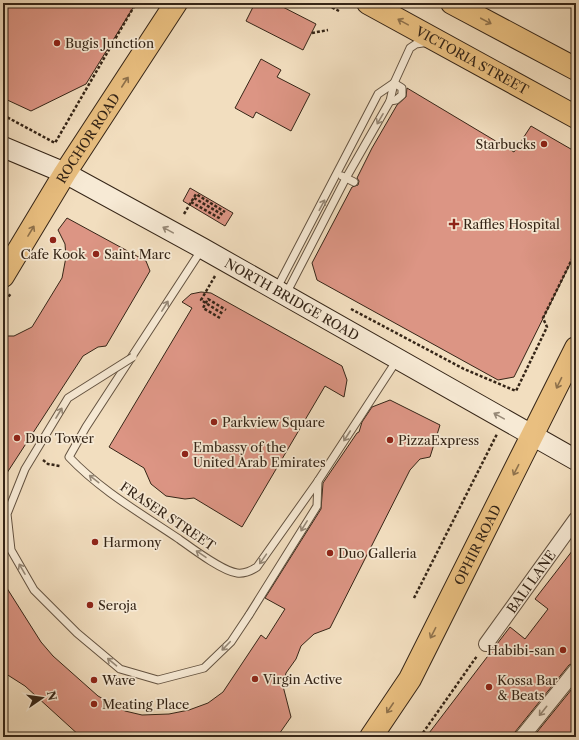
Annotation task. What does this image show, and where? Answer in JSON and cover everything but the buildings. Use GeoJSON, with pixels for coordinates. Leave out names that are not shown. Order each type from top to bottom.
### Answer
{"type":"FeatureCollection","features":[{"type":"Feature","properties":{"kind":"main road","name":"ROCHOR ROAD"},"geometry":{"type":"LineString","coordinates":[[3,276],[65,174],[176,3]]}},
{"type":"Feature","properties":{"kind":"main road","name":"VICTORIA STREET"},"geometry":{"type":"LineString","coordinates":[[368,3],[576,117]]}},
{"type":"Feature","properties":{"kind":"main road"},"geometry":{"type":"LineString","coordinates":[[452,3],[576,68]]}},
{"type":"Feature","properties":{"kind":"main road","name":"NORTH BRIDGE ROAD"},"geometry":{"type":"LineString","coordinates":[[3,147],[65,174],[202,248],[576,460]]}},
{"type":"Feature","properties":{"kind":"main road","name":"OPHIR ROAD"},"geometry":{"type":"LineString","coordinates":[[371,737],[410,679],[576,348]]}},
{"type":"Feature","properties":{"kind":"street","name":"BALI LANE"},"geometry":{"type":"LineString","coordinates":[[486,644],[576,519]]}},
{"type":"Feature","properties":{"kind":"street"},"geometry":{"type":"LineString","coordinates":[[522,737],[576,670]]}},
{"type":"Feature","properties":{"kind":"lane"},"geometry":{"type":"LineString","coordinates":[[281,293],[314,241],[346,178],[390,101],[394,83],[410,48],[416,44],[437,41]]}},
{"type":"Feature","properties":{"kind":"lane"},"geometry":{"type":"LineString","coordinates":[[390,101],[396,100],[402,95],[402,88],[394,83]]}},
{"type":"Feature","properties":{"kind":"lane"},"geometry":{"type":"LineString","coordinates":[[281,293],[305,236],[378,94],[394,83]]}},
{"type":"Feature","properties":{"kind":"lane"},"geometry":{"type":"LineString","coordinates":[[338,174],[354,182]]}},
{"type":"Feature","properties":{"kind":"lane"},"geometry":{"type":"LineString","coordinates":[[305,236],[314,241]]}},
{"type":"Feature","properties":{"kind":"lane","name":"FRASER STREET"},"geometry":{"type":"LineString","coordinates":[[202,248],[86,427],[69,457],[115,496],[209,560],[237,573],[249,572],[257,567],[318,481],[398,359]]}},
{"type":"Feature","properties":{"kind":"lane"},"geometry":{"type":"LineString","coordinates":[[132,357],[68,398],[25,469],[6,514],[12,550],[34,590],[78,633],[120,669],[158,680],[204,668],[231,642],[317,506],[318,481]]}},
{"type":"Feature","properties":{"kind":"path"},"geometry":{"type":"LineString","coordinates":[[3,115],[55,143],[136,3]]}},
{"type":"Feature","properties":{"kind":"path"},"geometry":{"type":"LineString","coordinates":[[323,3],[339,11]]}},
{"type":"Feature","properties":{"kind":"path"},"geometry":{"type":"LineString","coordinates":[[312,33],[328,30]]}},
{"type":"Feature","properties":{"kind":"path"},"geometry":{"type":"LineString","coordinates":[[184,214],[196,194],[225,212]]}},
{"type":"Feature","properties":{"kind":"path"},"geometry":{"type":"LineString","coordinates":[[194,198],[223,215]]}},
{"type":"Feature","properties":{"kind":"path"},"geometry":{"type":"LineString","coordinates":[[191,202],[221,219]]}},
{"type":"Feature","properties":{"kind":"path"},"geometry":{"type":"LineString","coordinates":[[348,308],[464,369],[516,390],[548,328],[543,318],[576,252]]}},
{"type":"Feature","properties":{"kind":"path"},"geometry":{"type":"LineString","coordinates":[[219,269],[201,300],[223,314]]}},
{"type":"Feature","properties":{"kind":"path"},"geometry":{"type":"LineString","coordinates":[[220,318],[203,308],[208,299],[226,310]]}},
{"type":"Feature","properties":{"kind":"path"},"geometry":{"type":"LineString","coordinates":[[414,598],[498,431]]}},
{"type":"Feature","properties":{"kind":"path"},"geometry":{"type":"LineString","coordinates":[[42,460],[48,464],[61,466]]}},
{"type":"Feature","properties":{"kind":"path"},"geometry":{"type":"LineString","coordinates":[[420,737],[486,644]]}},
{"type":"Feature","properties":{"kind":"place","name":"Bugis Junction"},"geometry":{"type":"Point","coordinates":[57,43]}},
{"type":"Feature","properties":{"kind":"place","name":"Starbucks"},"geometry":{"type":"Point","coordinates":[544,144]}},
{"type":"Feature","properties":{"kind":"place","name":"Raffles Hospital"},"geometry":{"type":"Point","coordinates":[454,224]}},
{"type":"Feature","properties":{"kind":"place","name":"Cafe Kook"},"geometry":{"type":"Point","coordinates":[53,240]}},
{"type":"Feature","properties":{"kind":"place","name":"Saint Marc"},"geometry":{"type":"Point","coordinates":[96,254]}},
{"type":"Feature","properties":{"kind":"place","name":"Parkview Square"},"geometry":{"type":"Point","coordinates":[214,422]}},
{"type":"Feature","properties":{"kind":"place","name":"Duo Tower"},"geometry":{"type":"Point","coordinates":[17,438]}},
{"type":"Feature","properties":{"kind":"place","name":"PizzaExpress"},"geometry":{"type":"Point","coordinates":[390,440]}},
{"type":"Feature","properties":{"kind":"place","name":"Embassy of the United Arab Emirates"},"geometry":{"type":"Point","coordinates":[185,454]}},
{"type":"Feature","properties":{"kind":"place","name":"Harmony"},"geometry":{"type":"Point","coordinates":[95,542]}},
{"type":"Feature","properties":{"kind":"place","name":"Duo Galleria"},"geometry":{"type":"Point","coordinates":[330,553]}},
{"type":"Feature","properties":{"kind":"place","name":"Seroja"},"geometry":{"type":"Point","coordinates":[90,605]}},
{"type":"Feature","properties":{"kind":"place","name":"Habibi-san"},"geometry":{"type":"Point","coordinates":[563,650]}},
{"type":"Feature","properties":{"kind":"place","name":"Virgin Active"},"geometry":{"type":"Point","coordinates":[255,679]}},
{"type":"Feature","properties":{"kind":"place","name":"Wave"},"geometry":{"type":"Point","coordinates":[94,680]}},
{"type":"Feature","properties":{"kind":"place","name":"Kossa Bar & Beats"},"geometry":{"type":"Point","coordinates":[489,687]}},
{"type":"Feature","properties":{"kind":"place","name":"Meating Place"},"geometry":{"type":"Point","coordinates":[94,704]}}]}
